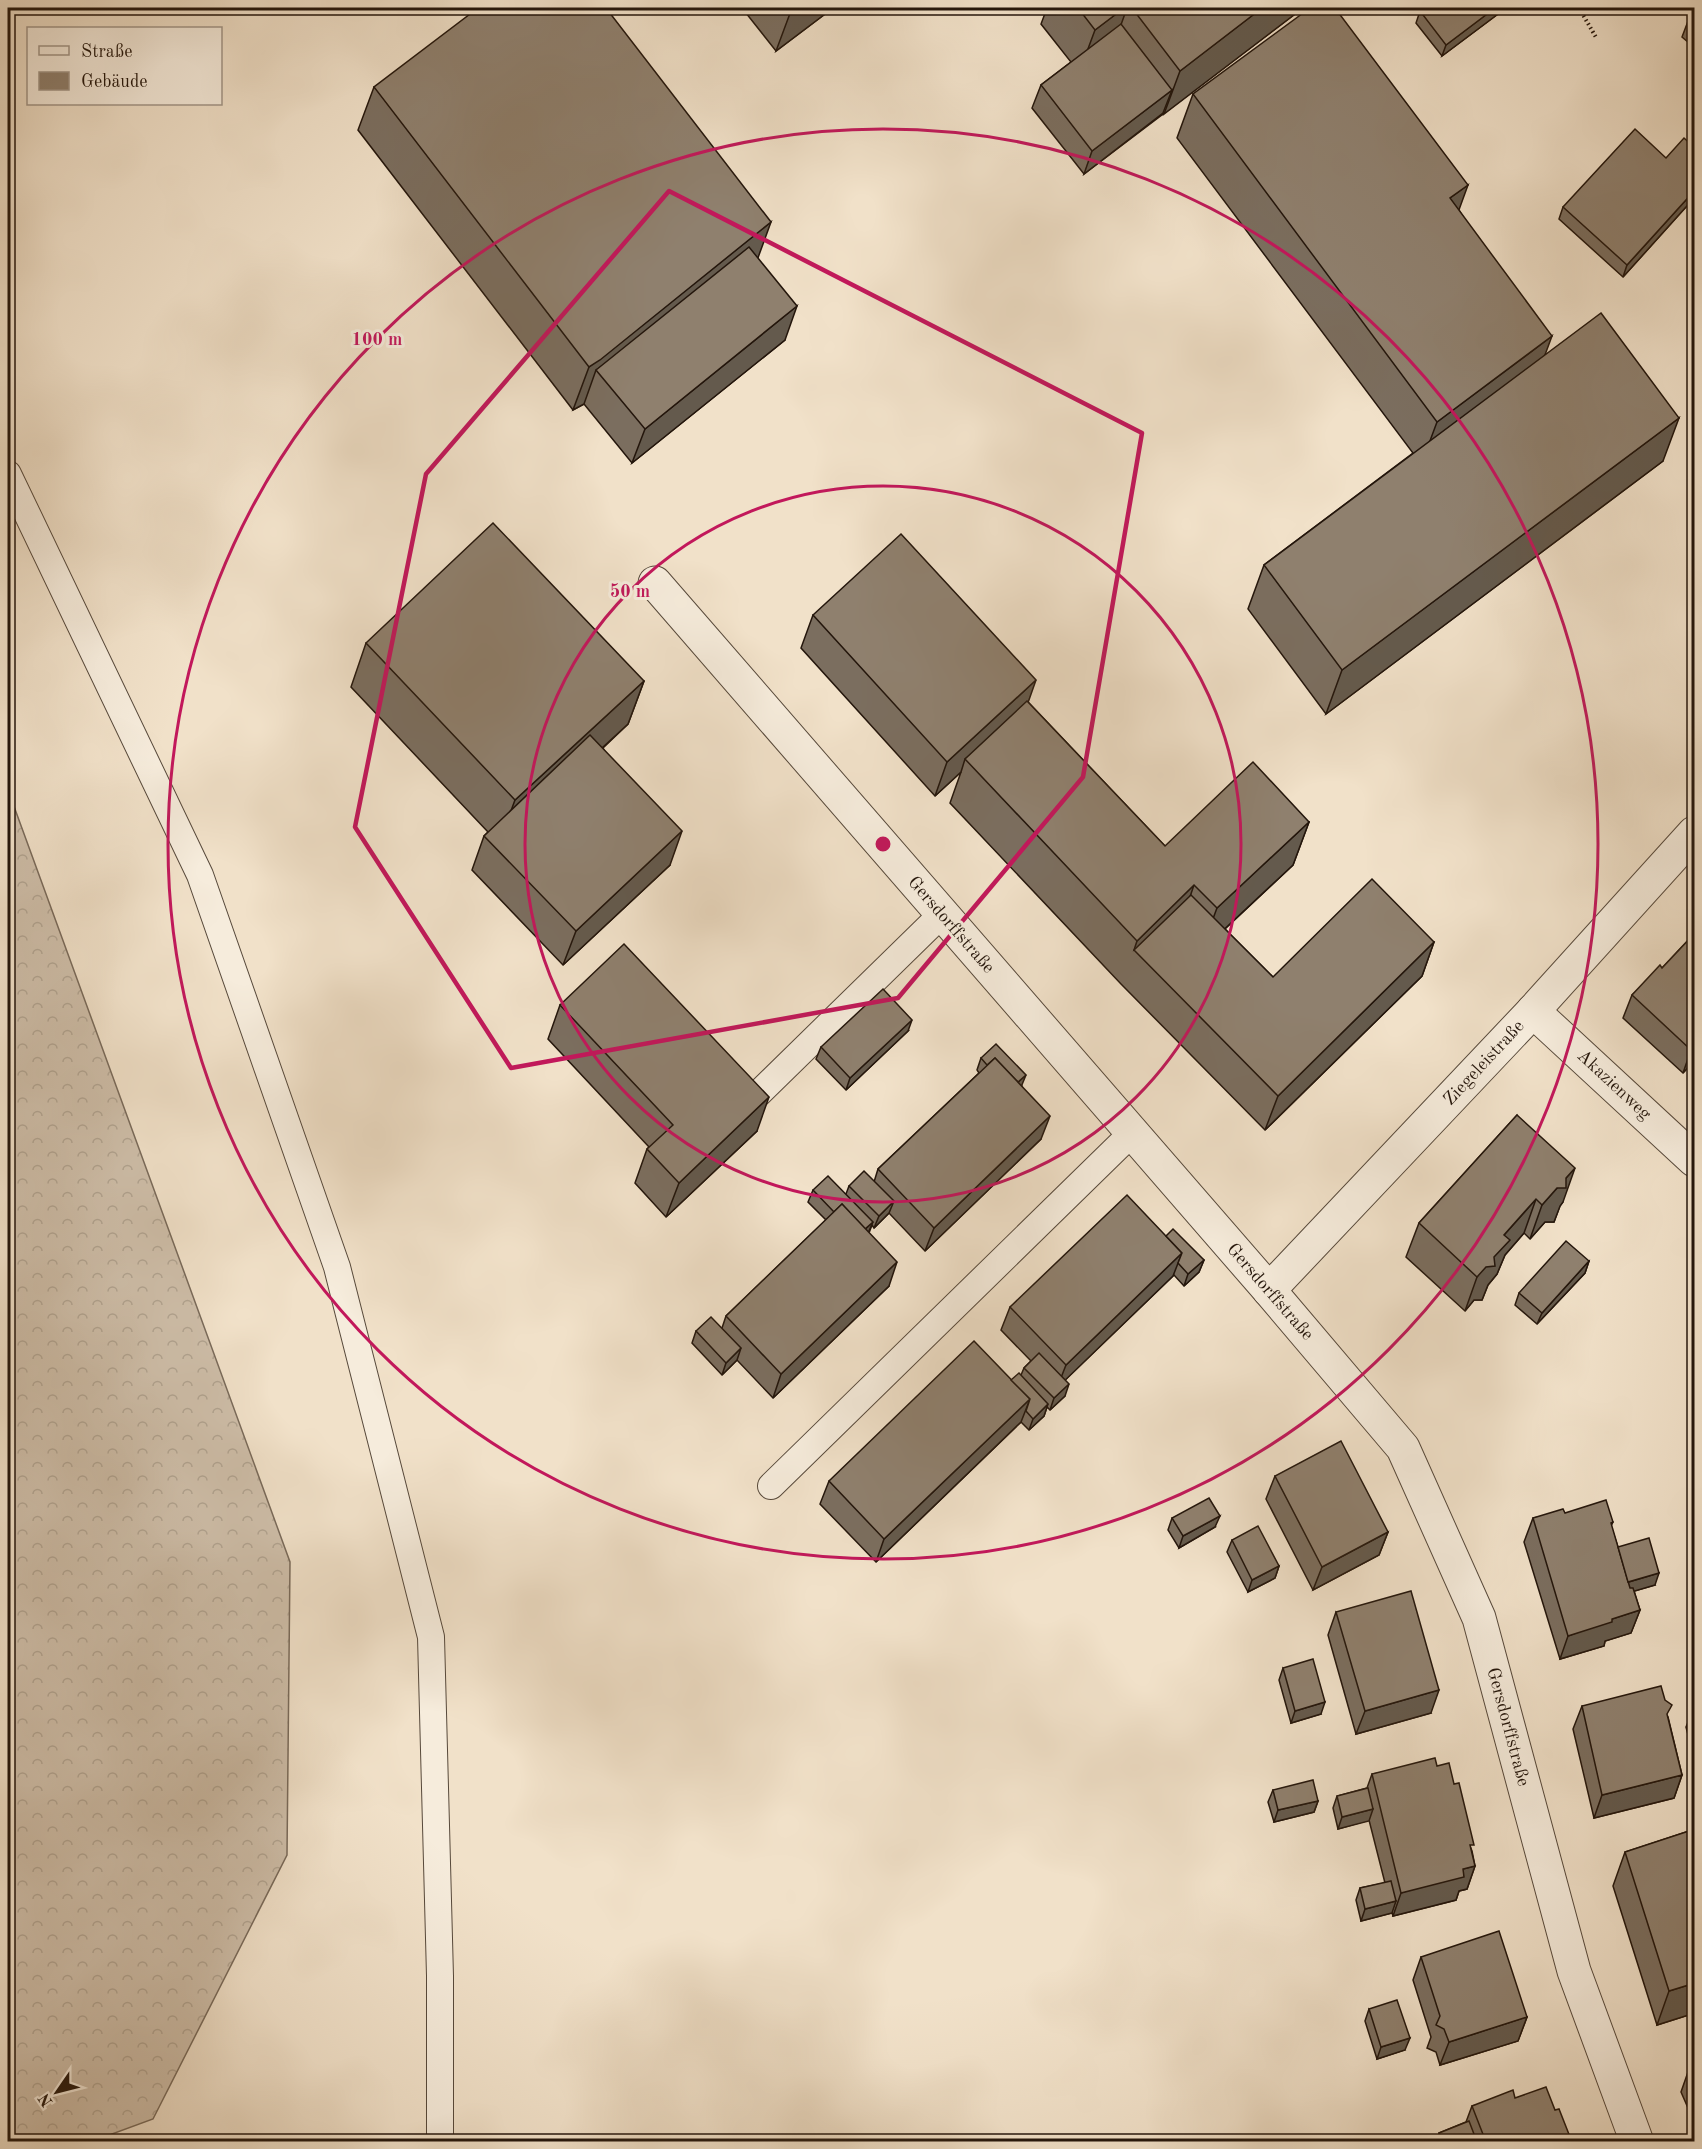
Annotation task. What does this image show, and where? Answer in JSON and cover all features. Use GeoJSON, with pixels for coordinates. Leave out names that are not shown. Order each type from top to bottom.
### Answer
{"type":"FeatureCollection","features":[{"type":"Feature","properties":{"kind":"street","name":"Gersdorffstraße"},"geometry":{"type":"LineString","coordinates":[[655,583],[1269,1290],[1402,1448],[1479,1618],[1574,1971],[1637,2142]]}},
{"type":"Feature","properties":{"kind":"street","name":"Ziegeleistraße"},"geometry":{"type":"LineString","coordinates":[[1269,1290],[1533,1011],[1695,833]]}},
{"type":"Feature","properties":{"kind":"street","name":"Akazienweg"},"geometry":{"type":"LineString","coordinates":[[1533,1011],[1695,1160]]}},
{"type":"Feature","properties":{"kind":"lane"},"geometry":{"type":"LineString","coordinates":[[8,474],[200,875],[340,1278],[431,1637],[440,1976],[440,2142]]}},
{"type":"Feature","properties":{"kind":"lane"},"geometry":{"type":"LineString","coordinates":[[758,1094],[942,914]]}},
{"type":"Feature","properties":{"kind":"lane"},"geometry":{"type":"LineString","coordinates":[[771,1486],[1132,1133]]}},
{"type":"Feature","properties":{"kind":"path"},"geometry":{"type":"LineString","coordinates":[[1579,8],[1597,39]]}},
{"type":"Feature","properties":{"kind":"highlighted area"},"geometry":{"type":"Polygon","coordinates":[[[669,191],[1142,433],[1083,777],[898,998],[511,1068],[355,827],[426,474],[669,191]]]}},
{"type":"Feature","properties":{"kind":"green space"},"geometry":{"type":"Polygon","coordinates":[[[8,790],[290,1562],[287,1855],[153,2119],[93,2141],[8,2141],[8,790]]]}},
{"type":"Feature","properties":{"kind":"building"},"geometry":{"type":"Polygon","coordinates":[[[478,8],[606,8],[771,222],[589,367],[374,87],[478,8]]]}},
{"type":"Feature","properties":{"kind":"building"},"geometry":{"type":"Polygon","coordinates":[[[1078,8],[1124,8],[1095,30],[1078,8]]]}},
{"type":"Feature","properties":{"kind":"building"},"geometry":{"type":"Polygon","coordinates":[[[1132,8],[1262,8],[1180,71],[1132,8]]]}},
{"type":"Feature","properties":{"kind":"building"},"geometry":{"type":"Polygon","coordinates":[[[1310,8],[1335,8],[1468,185],[1450,198],[1552,336],[1437,422],[1193,94],[1310,8]]]}},
{"type":"Feature","properties":{"kind":"building"},"geometry":{"type":"Polygon","coordinates":[[[1425,8],[1495,8],[1446,45],[1420,11],[1425,8]]]}},
{"type":"Feature","properties":{"kind":"building"},"geometry":{"type":"Polygon","coordinates":[[[1121,24],[1172,90],[1092,151],[1041,85],[1121,24]]]}},
{"type":"Feature","properties":{"kind":"building"},"geometry":{"type":"Polygon","coordinates":[[[1635,129],[1666,158],[1684,138],[1695,148],[1695,190],[1627,265],[1563,207],[1635,129]]]}},
{"type":"Feature","properties":{"kind":"building"},"geometry":{"type":"Polygon","coordinates":[[[749,247],[797,306],[645,429],[596,370],[749,247]]]}},
{"type":"Feature","properties":{"kind":"building"},"geometry":{"type":"Polygon","coordinates":[[[1601,313],[1679,418],[1342,670],[1264,565],[1601,313]]]}},
{"type":"Feature","properties":{"kind":"building"},"geometry":{"type":"Polygon","coordinates":[[[493,523],[644,681],[515,800],[366,643],[493,523]]]}},
{"type":"Feature","properties":{"kind":"building"},"geometry":{"type":"Polygon","coordinates":[[[901,534],[1036,680],[947,762],[813,615],[901,534]]]}},
{"type":"Feature","properties":{"kind":"building"},"geometry":{"type":"Polygon","coordinates":[[[1027,701],[1165,846],[1253,762],[1309,822],[1217,908],[1194,885],[1137,941],[965,759],[1027,701]]]}},
{"type":"Feature","properties":{"kind":"building"},"geometry":{"type":"Polygon","coordinates":[[[590,735],[682,831],[576,931],[484,836],[590,735]]]}},
{"type":"Feature","properties":{"kind":"building"},"geometry":{"type":"Polygon","coordinates":[[[1372,879],[1434,942],[1278,1096],[1134,950],[1191,895],[1273,977],[1372,879]]]}},
{"type":"Feature","properties":{"kind":"building"},"geometry":{"type":"Polygon","coordinates":[[[1695,933],[1695,1046],[1691,1050],[1632,995],[1695,933]]]}},
{"type":"Feature","properties":{"kind":"building"},"geometry":{"type":"Polygon","coordinates":[[[624,944],[769,1097],[679,1183],[647,1149],[673,1125],[560,1005],[624,944]]]}},
{"type":"Feature","properties":{"kind":"building"},"geometry":{"type":"Polygon","coordinates":[[[883,989],[912,1020],[850,1078],[821,1047],[883,989]]]}},
{"type":"Feature","properties":{"kind":"building"},"geometry":{"type":"Polygon","coordinates":[[[996,1044],[1026,1075],[1018,1082],[995,1058],[987,1065],[981,1058],[996,1044]]]}},
{"type":"Feature","properties":{"kind":"building"},"geometry":{"type":"Polygon","coordinates":[[[995,1058],[1050,1116],[934,1228],[878,1169],[995,1058]]]}},
{"type":"Feature","properties":{"kind":"building"},"geometry":{"type":"Polygon","coordinates":[[[1517,1115],[1575,1168],[1566,1178],[1566,1188],[1557,1188],[1542,1205],[1536,1199],[1504,1235],[1510,1240],[1494,1257],[1495,1266],[1486,1267],[1477,1277],[1419,1223],[1517,1115]]]}},
{"type":"Feature","properties":{"kind":"building"},"geometry":{"type":"Polygon","coordinates":[[[864,1171],[894,1201],[879,1216],[849,1186],[864,1171]]]}},
{"type":"Feature","properties":{"kind":"building"},"geometry":{"type":"Polygon","coordinates":[[[828,1176],[873,1222],[865,1229],[842,1204],[834,1212],[813,1190],[828,1176]]]}},
{"type":"Feature","properties":{"kind":"building"},"geometry":{"type":"Polygon","coordinates":[[[1127,1195],[1182,1253],[1066,1365],[1010,1307],[1127,1195]]]}},
{"type":"Feature","properties":{"kind":"building"},"geometry":{"type":"Polygon","coordinates":[[[842,1204],[897,1262],[781,1374],[726,1316],[842,1204]]]}},
{"type":"Feature","properties":{"kind":"building"},"geometry":{"type":"Polygon","coordinates":[[[1173,1229],[1204,1260],[1188,1274],[1178,1263],[1182,1253],[1166,1236],[1173,1229]]]}},
{"type":"Feature","properties":{"kind":"building"},"geometry":{"type":"Polygon","coordinates":[[[1566,1241],[1589,1261],[1542,1313],[1519,1293],[1566,1241]]]}},
{"type":"Feature","properties":{"kind":"building"},"geometry":{"type":"Polygon","coordinates":[[[711,1317],[741,1348],[726,1363],[696,1331],[711,1317]]]}},
{"type":"Feature","properties":{"kind":"building"},"geometry":{"type":"Polygon","coordinates":[[[974,1341],[1030,1399],[884,1539],[829,1481],[974,1341]]]}},
{"type":"Feature","properties":{"kind":"building"},"geometry":{"type":"Polygon","coordinates":[[[1039,1353],[1069,1384],[1054,1398],[1024,1368],[1039,1353]]]}},
{"type":"Feature","properties":{"kind":"building"},"geometry":{"type":"Polygon","coordinates":[[[1019,1373],[1048,1404],[1033,1419],[1026,1411],[1030,1399],[1011,1380],[1019,1373]]]}},
{"type":"Feature","properties":{"kind":"building"},"geometry":{"type":"Polygon","coordinates":[[[1341,1441],[1388,1532],[1322,1567],[1275,1476],[1341,1441]]]}},
{"type":"Feature","properties":{"kind":"building"},"geometry":{"type":"Polygon","coordinates":[[[1209,1498],[1220,1516],[1183,1536],[1172,1518],[1209,1498]]]}},
{"type":"Feature","properties":{"kind":"building"},"geometry":{"type":"Polygon","coordinates":[[[1606,1500],[1630,1588],[1633,1588],[1640,1610],[1568,1636],[1533,1518],[1563,1509],[1565,1513],[1606,1500]]]}},
{"type":"Feature","properties":{"kind":"building"},"geometry":{"type":"Polygon","coordinates":[[[1258,1526],[1279,1566],[1252,1580],[1232,1540],[1258,1526]]]}},
{"type":"Feature","properties":{"kind":"building"},"geometry":{"type":"Polygon","coordinates":[[[1649,1538],[1659,1573],[1628,1582],[1618,1547],[1649,1538]]]}},
{"type":"Feature","properties":{"kind":"building"},"geometry":{"type":"Polygon","coordinates":[[[1411,1591],[1439,1690],[1365,1711],[1336,1612],[1411,1591]]]}},
{"type":"Feature","properties":{"kind":"building"},"geometry":{"type":"Polygon","coordinates":[[[1313,1659],[1325,1702],[1295,1711],[1283,1668],[1313,1659]]]}},
{"type":"Feature","properties":{"kind":"building"},"geometry":{"type":"Polygon","coordinates":[[[1661,1686],[1665,1700],[1672,1705],[1667,1714],[1682,1775],[1602,1795],[1582,1706],[1661,1686]]]}},
{"type":"Feature","properties":{"kind":"building"},"geometry":{"type":"Polygon","coordinates":[[[1691,1715],[1695,1715],[1695,1732],[1691,1715]]]}},
{"type":"Feature","properties":{"kind":"building"},"geometry":{"type":"Polygon","coordinates":[[[1435,1758],[1437,1766],[1449,1763],[1454,1784],[1459,1783],[1474,1845],[1470,1845],[1475,1866],[1463,1869],[1464,1877],[1401,1893],[1372,1774],[1435,1758]]]}},
{"type":"Feature","properties":{"kind":"building"},"geometry":{"type":"Polygon","coordinates":[[[1313,1780],[1318,1801],[1278,1810],[1273,1790],[1313,1780]]]}},
{"type":"Feature","properties":{"kind":"building"},"geometry":{"type":"Polygon","coordinates":[[[1368,1788],[1373,1809],[1342,1817],[1337,1796],[1368,1788]]]}},
{"type":"Feature","properties":{"kind":"building"},"geometry":{"type":"Polygon","coordinates":[[[1695,1829],[1695,1983],[1669,1991],[1625,1852],[1695,1829]]]}},
{"type":"Feature","properties":{"kind":"building"},"geometry":{"type":"Polygon","coordinates":[[[1391,1881],[1396,1901],[1365,1909],[1360,1888],[1391,1881]]]}},
{"type":"Feature","properties":{"kind":"building"},"geometry":{"type":"Polygon","coordinates":[[[1499,1931],[1527,2017],[1449,2042],[1444,2029],[1436,2025],[1440,2016],[1421,1957],[1499,1931]]]}},
{"type":"Feature","properties":{"kind":"building"},"geometry":{"type":"Polygon","coordinates":[[[1397,2000],[1410,2038],[1381,2047],[1369,2009],[1397,2000]]]}},
{"type":"Feature","properties":{"kind":"building"},"geometry":{"type":"Polygon","coordinates":[[[1695,2067],[1695,2081],[1689,2069],[1695,2067]]]}},
{"type":"Feature","properties":{"kind":"building"},"geometry":{"type":"Polygon","coordinates":[[[1546,2087],[1555,2110],[1559,2109],[1572,2142],[1486,2142],[1472,2106],[1513,2090],[1515,2098],[1546,2087]]]}},
{"type":"Feature","properties":{"kind":"building"},"geometry":{"type":"Polygon","coordinates":[[[1469,2121],[1477,2142],[1443,2142],[1439,2133],[1469,2121]]]}}]}
